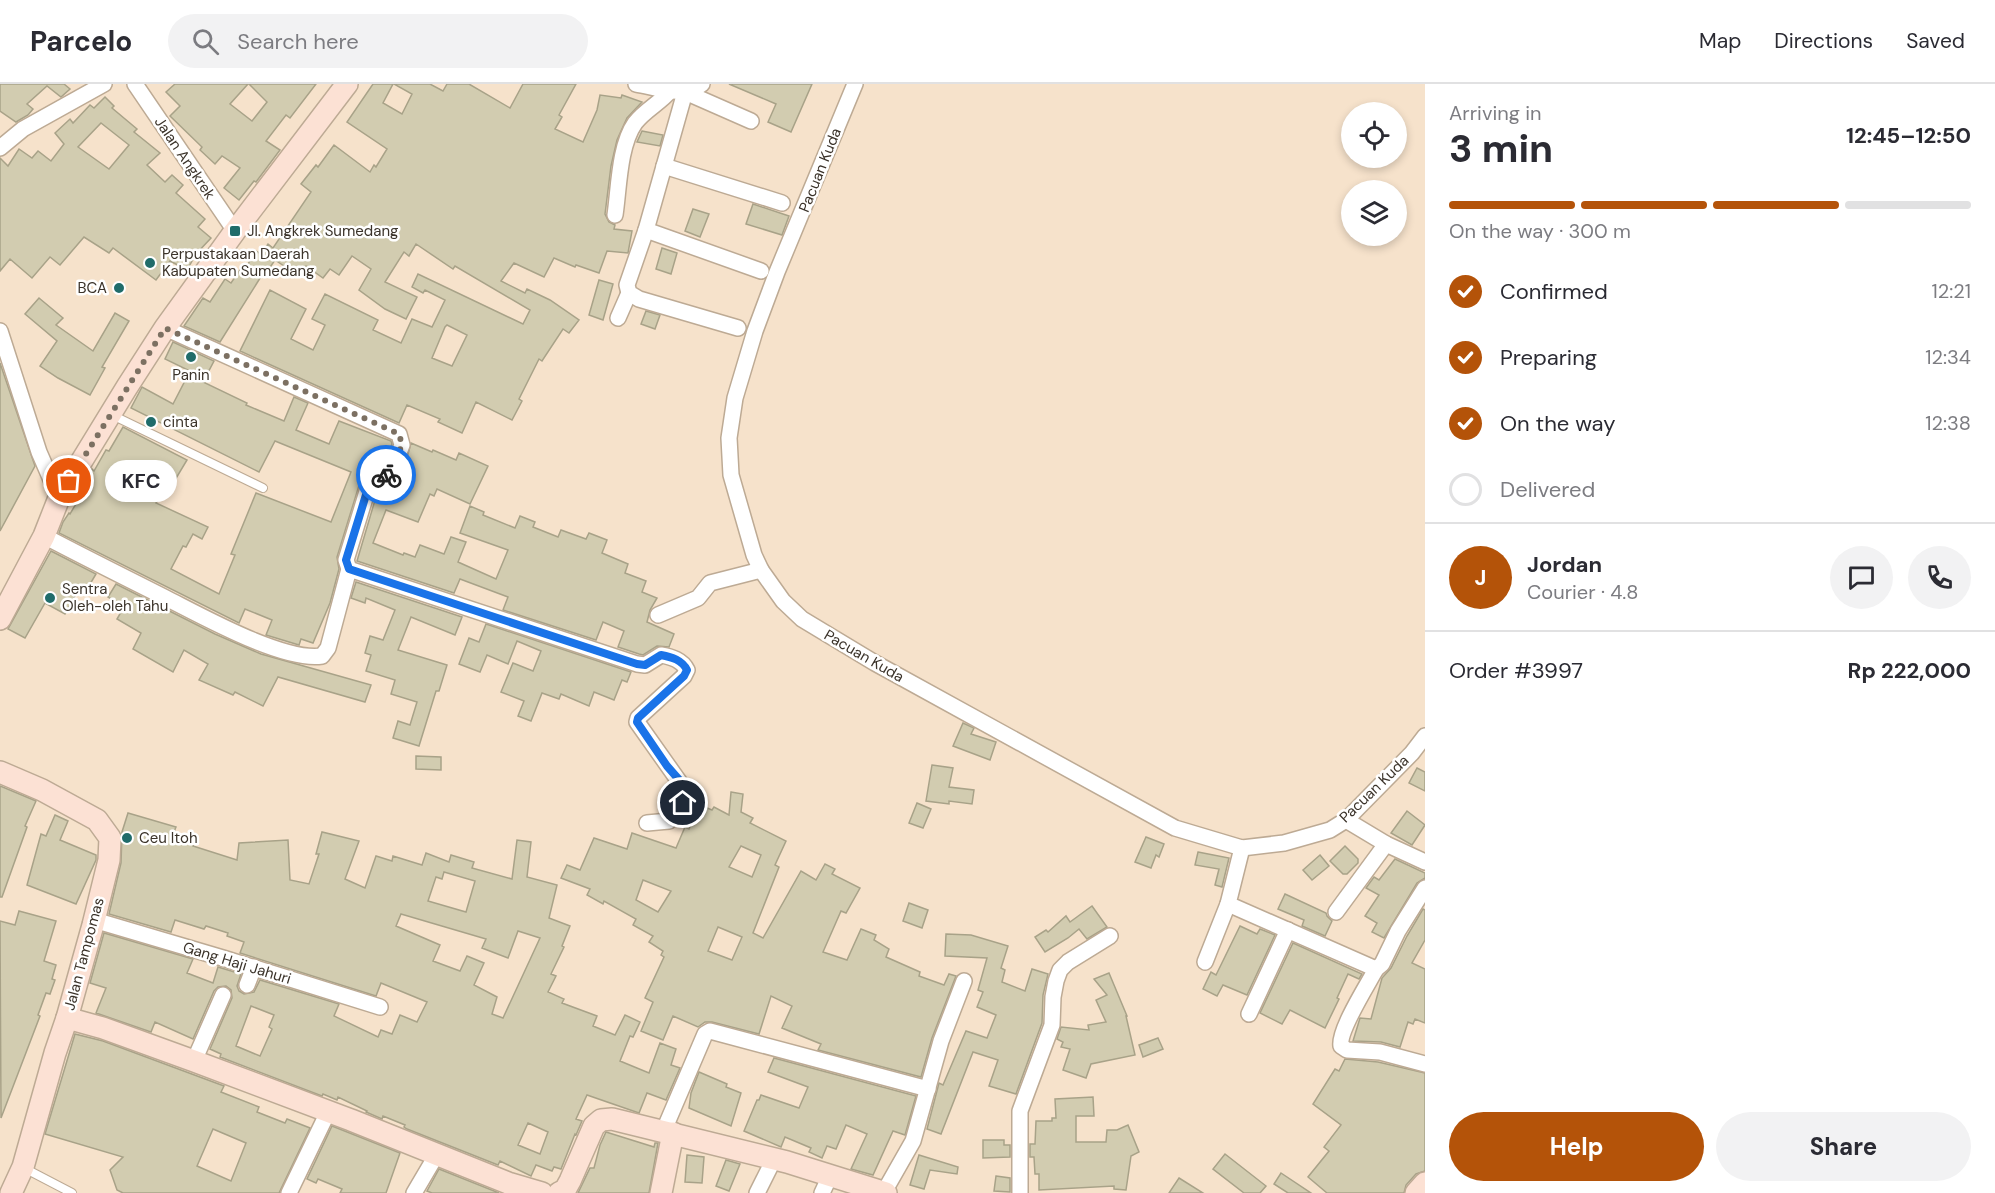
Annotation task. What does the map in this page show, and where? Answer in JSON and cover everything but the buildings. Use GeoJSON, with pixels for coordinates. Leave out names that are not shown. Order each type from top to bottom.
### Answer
{"type":"FeatureCollection","features":[{"type":"Feature","properties":{"kind":"street"},"geometry":{"type":"LineString","coordinates":[[0,148],[23,129],[104,84]]}},
{"type":"Feature","properties":{"kind":"street","name":"Jalan Angkrek"},"geometry":{"type":"LineString","coordinates":[[135,84],[235,231]]}},
{"type":"Feature","properties":{"kind":"street"},"geometry":{"type":"LineString","coordinates":[[0,619],[44,536],[59,498],[165,328],[235,231],[347,84]]}},
{"type":"Feature","properties":{"kind":"street"},"geometry":{"type":"LineString","coordinates":[[636,84],[677,91],[751,121]]}},
{"type":"Feature","properties":{"kind":"street"},"geometry":{"type":"LineString","coordinates":[[615,215],[623,157],[634,124],[649,108],[666,96],[702,84]]}},
{"type":"Feature","properties":{"kind":"street","name":"Pacuan Kuda"},"geometry":{"type":"LineString","coordinates":[[848,86],[755,331],[735,398],[729,438],[732,475],[754,555],[761,570],[783,602],[802,619],[875,663],[1175,828],[1242,848],[1284,843],[1330,830],[1346,820],[1412,753],[1425,736]]}},
{"type":"Feature","properties":{"kind":"street"},"geometry":{"type":"LineString","coordinates":[[618,318],[629,293],[627,285],[646,230],[664,166],[677,91]]}},
{"type":"Feature","properties":{"kind":"street"},"geometry":{"type":"LineString","coordinates":[[664,166],[782,203]]}},
{"type":"Feature","properties":{"kind":"street"},"geometry":{"type":"LineString","coordinates":[[646,230],[761,271]]}},
{"type":"Feature","properties":{"kind":"street"},"geometry":{"type":"LineString","coordinates":[[629,293],[639,299],[738,328]]}},
{"type":"Feature","properties":{"kind":"street"},"geometry":{"type":"LineString","coordinates":[[44,536],[237,634],[296,655],[322,656],[327,648],[349,569],[346,560],[369,485],[387,475],[392,469],[402,445],[399,434],[165,328]]}},
{"type":"Feature","properties":{"kind":"street"},"geometry":{"type":"LineString","coordinates":[[0,331],[39,452],[59,498]]}},
{"type":"Feature","properties":{"kind":"street"},"geometry":{"type":"LineString","coordinates":[[349,569],[637,664],[645,665],[661,655],[681,662],[687,670],[684,676],[638,718],[637,722],[683,787],[683,803],[669,821],[647,823]]}},
{"type":"Feature","properties":{"kind":"street"},"geometry":{"type":"LineString","coordinates":[[658,615],[698,598],[710,583],[761,570]]}},
{"type":"Feature","properties":{"kind":"street","name":"Jalan Tampomas"},"geometry":{"type":"LineString","coordinates":[[0,772],[42,790],[97,820],[110,838],[109,860],[68,1018],[55,1053],[23,1167],[12,1193]]}},
{"type":"Feature","properties":{"kind":"street"},"geometry":{"type":"LineString","coordinates":[[1346,820],[1386,844],[1425,862]]}},
{"type":"Feature","properties":{"kind":"street"},"geometry":{"type":"LineString","coordinates":[[1336,912],[1386,844]]}},
{"type":"Feature","properties":{"kind":"street"},"geometry":{"type":"LineString","coordinates":[[1205,962],[1228,904],[1242,848]]}},
{"type":"Feature","properties":{"kind":"street"},"geometry":{"type":"LineString","coordinates":[[1425,888],[1398,931],[1382,964],[1376,969],[1349,1018],[1341,1040],[1341,1046],[1347,1050],[1380,1052],[1425,1064]]}},
{"type":"Feature","properties":{"kind":"street"},"geometry":{"type":"LineString","coordinates":[[1228,904],[1376,969]]}},
{"type":"Feature","properties":{"kind":"street","name":"Gang Haji Jahuri"},"geometry":{"type":"LineString","coordinates":[[94,920],[380,1007]]}},
{"type":"Feature","properties":{"kind":"street"},"geometry":{"type":"LineString","coordinates":[[1249,1014],[1288,930]]}},
{"type":"Feature","properties":{"kind":"street"},"geometry":{"type":"LineString","coordinates":[[1020,1193],[1020,1111],[1052,1026],[1053,997],[1060,969],[1110,936]]}},
{"type":"Feature","properties":{"kind":"street"},"geometry":{"type":"LineString","coordinates":[[247,985],[254,967]]}},
{"type":"Feature","properties":{"kind":"street"},"geometry":{"type":"LineString","coordinates":[[559,1193],[565,1190],[570,1181],[594,1126],[602,1120],[612,1119],[774,1159],[826,1184],[885,1193],[913,1141],[941,1041],[964,981]]}},
{"type":"Feature","properties":{"kind":"street"},"geometry":{"type":"LineString","coordinates":[[194,1061],[223,995]]}},
{"type":"Feature","properties":{"kind":"street"},"geometry":{"type":"LineString","coordinates":[[68,1018],[103,1028],[194,1061],[508,1183],[542,1193]]}},
{"type":"Feature","properties":{"kind":"street"},"geometry":{"type":"LineString","coordinates":[[661,1193],[668,1132],[705,1034],[710,1031],[928,1089]]}},
{"type":"Feature","properties":{"kind":"street"},"geometry":{"type":"LineString","coordinates":[[289,1193],[328,1112]]}},
{"type":"Feature","properties":{"kind":"street"},"geometry":{"type":"LineString","coordinates":[[414,1193],[437,1154]]}},
{"type":"Feature","properties":{"kind":"street"},"geometry":{"type":"LineString","coordinates":[[758,1193],[774,1159]]}},
{"type":"Feature","properties":{"kind":"street"},"geometry":{"type":"LineString","coordinates":[[1416,1193],[1425,1183]]}},
{"type":"Feature","properties":{"kind":"lane"},"geometry":{"type":"LineString","coordinates":[[110,414],[263,488]]}},
{"type":"Feature","properties":{"kind":"lane"},"geometry":{"type":"LineString","coordinates":[[23,1167],[72,1193]]}},
{"type":"Feature","properties":{"kind":"way so far"},"geometry":{"type":"LineString","coordinates":[[69,481],[165,328],[399,434],[402,445],[392,469],[386,475]]}},
{"type":"Feature","properties":{"kind":"place","name":"Jl. Angkrek Sumedang"},"geometry":{"type":"Point","coordinates":[235,231]}},
{"type":"Feature","properties":{"kind":"place","name":"Perpustakaan Daerah Kabupaten Sumedang"},"geometry":{"type":"Point","coordinates":[150,263]}},
{"type":"Feature","properties":{"kind":"place","name":"BCA"},"geometry":{"type":"Point","coordinates":[119,288]}},
{"type":"Feature","properties":{"kind":"place","name":"Panin"},"geometry":{"type":"Point","coordinates":[191,357]}},
{"type":"Feature","properties":{"kind":"place","name":"cinta"},"geometry":{"type":"Point","coordinates":[151,422]}},
{"type":"Feature","properties":{"kind":"place","name":"KFC"},"geometry":{"type":"Point","coordinates":[69,481]}},
{"type":"Feature","properties":{"kind":"place","name":"Sentra Oleh-oleh Tahu"},"geometry":{"type":"Point","coordinates":[50,598]}},
{"type":"Feature","properties":{"kind":"place","name":"Ceu Itoh"},"geometry":{"type":"Point","coordinates":[127,838]}},
{"type":"Feature","properties":{"kind":"route"},"geometry":{"type":"LineString","coordinates":[[386,475],[369,485],[346,560],[349,569],[637,664],[645,665],[661,655],[670,656],[685,665],[687,670],[684,676],[638,718],[637,722],[673,775],[681,782],[683,803]]}}]}
